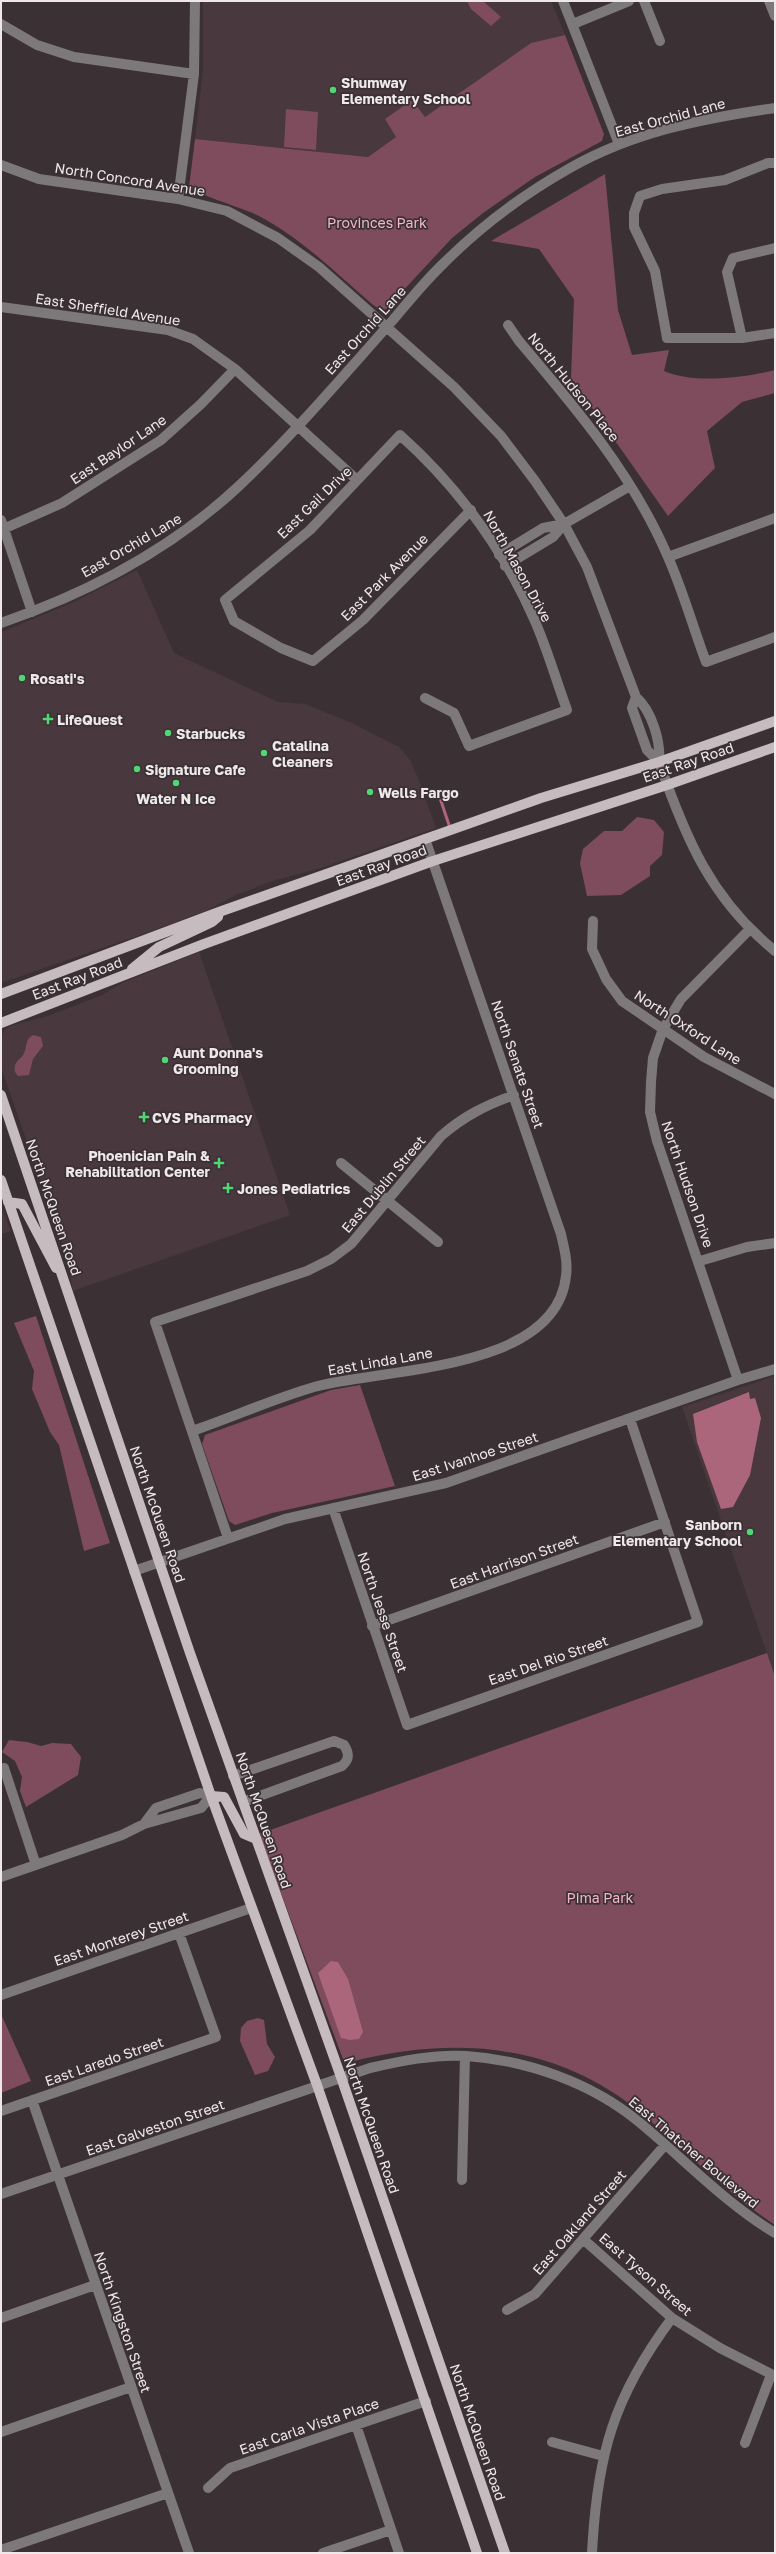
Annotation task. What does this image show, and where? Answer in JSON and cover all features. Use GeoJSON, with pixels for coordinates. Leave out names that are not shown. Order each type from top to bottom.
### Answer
{"type":"FeatureCollection","features":[{"type":"Feature","properties":{"kind":"main road","name":"East Ray Road"},"geometry":{"type":"LineString","coordinates":[[1,994],[219,912],[541,798],[659,762],[775,721]]}},
{"type":"Feature","properties":{"kind":"main road","name":"East Ray Road"},"geometry":{"type":"LineString","coordinates":[[1,1023],[125,974],[433,861],[667,785],[775,747]]}},
{"type":"Feature","properties":{"kind":"main road"},"geometry":{"type":"LineString","coordinates":[[125,974],[159,947],[212,922],[218,917],[219,912]]}},
{"type":"Feature","properties":{"kind":"main road","name":"North McQueen Road"},"geometry":{"type":"LineString","coordinates":[[1,1095],[159,1562],[233,1776],[341,2077],[504,2553]]}},
{"type":"Feature","properties":{"kind":"main road"},"geometry":{"type":"LineString","coordinates":[[1,1180],[211,1796],[317,2085],[477,2553]]}},
{"type":"Feature","properties":{"kind":"main road"},"geometry":{"type":"LineString","coordinates":[[8,1202],[22,1204],[48,1256],[64,1280]]}},
{"type":"Feature","properties":{"kind":"main road"},"geometry":{"type":"LineString","coordinates":[[211,1796],[224,1797],[244,1834],[256,1839]]}},
{"type":"Feature","properties":{"kind":"street"},"geometry":{"type":"LineString","coordinates":[[178,199],[194,74],[195,1]]}},
{"type":"Feature","properties":{"kind":"street"},"geometry":{"type":"LineString","coordinates":[[563,1],[619,144]]}},
{"type":"Feature","properties":{"kind":"street"},"geometry":{"type":"LineString","coordinates":[[573,24],[630,1]]}},
{"type":"Feature","properties":{"kind":"street"},"geometry":{"type":"LineString","coordinates":[[644,1],[660,41]]}},
{"type":"Feature","properties":{"kind":"street"},"geometry":{"type":"LineString","coordinates":[[769,1],[775,16]]}},
{"type":"Feature","properties":{"kind":"street"},"geometry":{"type":"LineString","coordinates":[[1,24],[37,45],[74,57],[194,74]]}},
{"type":"Feature","properties":{"kind":"street","name":"East Orchid Lane"},"geometry":{"type":"LineString","coordinates":[[1,623],[32,612],[88,587],[134,563],[193,525],[240,486],[298,426],[443,263],[482,229],[527,194],[570,168],[619,144],[694,122],[775,108]]}},
{"type":"Feature","properties":{"kind":"street"},"geometry":{"type":"LineString","coordinates":[[775,163],[768,163],[725,180],[662,189],[640,196],[634,213],[634,227],[655,271],[667,338],[742,338],[775,334]]}},
{"type":"Feature","properties":{"kind":"street","name":"North Concord Avenue"},"geometry":{"type":"LineString","coordinates":[[1,165],[39,178],[178,199],[227,211],[278,238],[319,267],[454,387],[501,436],[564,524],[594,586],[636,697],[632,708],[647,750],[659,762],[688,838],[711,880],[726,903],[749,930],[775,951]]}},
{"type":"Feature","properties":{"kind":"street"},"geometry":{"type":"LineString","coordinates":[[742,338],[727,272],[733,258],[775,248]]}},
{"type":"Feature","properties":{"kind":"street","name":"East Sheffield Avenue"},"geometry":{"type":"LineString","coordinates":[[1,307],[168,330],[193,339],[235,369],[298,426]]}},
{"type":"Feature","properties":{"kind":"street","name":"North Hudson Place"},"geometry":{"type":"LineString","coordinates":[[508,325],[519,341],[597,434],[630,486],[668,557],[706,662],[775,637]]}},
{"type":"Feature","properties":{"kind":"street","name":"East Baylor Lane"},"geometry":{"type":"LineString","coordinates":[[2,526],[62,504],[161,440],[201,404],[235,369]]}},
{"type":"Feature","properties":{"kind":"street"},"geometry":{"type":"LineString","coordinates":[[298,426],[358,480]]}},
{"type":"Feature","properties":{"kind":"street","name":"East Gail Drive"},"geometry":{"type":"LineString","coordinates":[[313,661],[281,648],[234,621],[224,600],[310,530],[400,436]]}},
{"type":"Feature","properties":{"kind":"street","name":"North Mason Drive"},"geometry":{"type":"LineString","coordinates":[[400,436],[433,464],[471,510],[499,555],[534,620],[567,710],[470,746],[454,713],[425,698]]}},
{"type":"Feature","properties":{"kind":"street"},"geometry":{"type":"LineString","coordinates":[[499,555],[543,528],[564,524],[630,486]]}},
{"type":"Feature","properties":{"kind":"street","name":"East Park Avenue"},"geometry":{"type":"LineString","coordinates":[[313,661],[363,620],[471,510]]}},
{"type":"Feature","properties":{"kind":"street"},"geometry":{"type":"LineString","coordinates":[[668,557],[775,518]]}},
{"type":"Feature","properties":{"kind":"street"},"geometry":{"type":"LineString","coordinates":[[505,566],[553,537],[564,524]]}},
{"type":"Feature","properties":{"kind":"street"},"geometry":{"type":"LineString","coordinates":[[2,526],[32,612]]}},
{"type":"Feature","properties":{"kind":"street","name":"North Senate Street"},"geometry":{"type":"LineString","coordinates":[[425,839],[514,1095],[566,1257],[566,1277],[559,1299]]}},
{"type":"Feature","properties":{"kind":"street","name":"North Oxford Lane"},"geometry":{"type":"LineString","coordinates":[[593,921],[592,949],[606,979],[622,1001],[710,1061],[775,1094]]}},
{"type":"Feature","properties":{"kind":"street","name":"North Hudson Drive"},"geometry":{"type":"LineString","coordinates":[[738,1380],[700,1261],[657,1141],[650,1112],[653,1058],[663,1029],[681,999],[749,930]]}},
{"type":"Feature","properties":{"kind":"street","name":"East Dublin Street"},"geometry":{"type":"LineString","coordinates":[[192,1431],[155,1322],[307,1271],[331,1259],[351,1244],[389,1202],[441,1136],[458,1121],[481,1107],[514,1095]]}},
{"type":"Feature","properties":{"kind":"street"},"geometry":{"type":"LineString","coordinates":[[341,1163],[438,1242]]}},
{"type":"Feature","properties":{"kind":"street"},"geometry":{"type":"LineString","coordinates":[[700,1261],[747,1247],[775,1243]]}},
{"type":"Feature","properties":{"kind":"street","name":"East Linda Lane"},"geometry":{"type":"LineString","coordinates":[[192,1431],[315,1387],[457,1362],[486,1352],[522,1339],[538,1326],[559,1299]]}},
{"type":"Feature","properties":{"kind":"street","name":"East Ivanhoe Street"},"geometry":{"type":"LineString","coordinates":[[134,1571],[285,1519],[446,1483],[738,1380],[775,1369]]}},
{"type":"Feature","properties":{"kind":"street"},"geometry":{"type":"LineString","coordinates":[[630,1419],[665,1522]]}},
{"type":"Feature","properties":{"kind":"street"},"geometry":{"type":"LineString","coordinates":[[192,1431],[228,1538]]}},
{"type":"Feature","properties":{"kind":"street","name":"North Jesse Street"},"geometry":{"type":"LineString","coordinates":[[333,1508],[407,1725]]}},
{"type":"Feature","properties":{"kind":"street","name":"East Del Rio Street"},"geometry":{"type":"LineString","coordinates":[[407,1725],[698,1622],[665,1522]]}},
{"type":"Feature","properties":{"kind":"street","name":"East Harrison Street"},"geometry":{"type":"LineString","coordinates":[[372,1626],[665,1522]]}},
{"type":"Feature","properties":{"kind":"street"},"geometry":{"type":"LineString","coordinates":[[233,1776],[334,1741],[344,1745],[348,1753],[348,1758],[342,1766],[243,1802]]}},
{"type":"Feature","properties":{"kind":"street"},"geometry":{"type":"LineString","coordinates":[[3,1769],[36,1865]]}},
{"type":"Feature","properties":{"kind":"street"},"geometry":{"type":"LineString","coordinates":[[1,1877],[122,1835],[144,1824],[201,1808],[211,1796],[200,1793],[156,1808],[144,1824]]}},
{"type":"Feature","properties":{"kind":"street","name":"East Monterey Street"},"geometry":{"type":"LineString","coordinates":[[1,1995],[251,1908]]}},
{"type":"Feature","properties":{"kind":"street","name":"East Laredo Street"},"geometry":{"type":"LineString","coordinates":[[1,2111],[216,2037],[179,1933]]}},
{"type":"Feature","properties":{"kind":"street"},"geometry":{"type":"LineString","coordinates":[[462,2180],[466,2056]]}},
{"type":"Feature","properties":{"kind":"street","name":"East Thatcher Boulevard"},"geometry":{"type":"LineString","coordinates":[[317,2085],[341,2077],[410,2059],[466,2056],[534,2068],[576,2084],[613,2104],[665,2145],[719,2192],[758,2223],[775,2233]]}},
{"type":"Feature","properties":{"kind":"street","name":"East Galveston Street"},"geometry":{"type":"LineString","coordinates":[[1,2194],[317,2085]]}},
{"type":"Feature","properties":{"kind":"street","name":"North Kingston Street"},"geometry":{"type":"LineString","coordinates":[[32,2100],[189,2553]]}},
{"type":"Feature","properties":{"kind":"street","name":"East Oakland Street"},"geometry":{"type":"LineString","coordinates":[[507,2310],[535,2294],[665,2145]]}},
{"type":"Feature","properties":{"kind":"street","name":"East Tyson Street"},"geometry":{"type":"LineString","coordinates":[[583,2239],[672,2318],[720,2348],[773,2376]]}},
{"type":"Feature","properties":{"kind":"street"},"geometry":{"type":"LineString","coordinates":[[1,2318],[95,2285]]}},
{"type":"Feature","properties":{"kind":"street"},"geometry":{"type":"LineString","coordinates":[[592,2553],[594,2504],[602,2456],[612,2423],[628,2386],[649,2348],[672,2318]]}},
{"type":"Feature","properties":{"kind":"street"},"geometry":{"type":"LineString","coordinates":[[745,2443],[773,2376]]}},
{"type":"Feature","properties":{"kind":"street"},"geometry":{"type":"LineString","coordinates":[[1,2432],[131,2387]]}},
{"type":"Feature","properties":{"kind":"street","name":"East Carla Vista Place"},"geometry":{"type":"LineString","coordinates":[[208,2488],[230,2468],[426,2401]]}},
{"type":"Feature","properties":{"kind":"street"},"geometry":{"type":"LineString","coordinates":[[356,2425],[399,2553]]}},
{"type":"Feature","properties":{"kind":"street"},"geometry":{"type":"LineString","coordinates":[[552,2442],[602,2456]]}},
{"type":"Feature","properties":{"kind":"street"},"geometry":{"type":"LineString","coordinates":[[1,2550],[168,2493]]}},
{"type":"Feature","properties":{"kind":"street"},"geometry":{"type":"LineString","coordinates":[[323,2553],[391,2530]]}},
{"type":"Feature","properties":{"kind":"shaded area","name":"Shumway Elementary School"},"geometry":{"type":"Polygon","coordinates":[[[203,1],[551,1],[565,35],[531,43],[368,157],[195,139],[203,70],[203,1]]]}},
{"type":"Feature","properties":{"kind":"shaded area"},"geometry":{"type":"Polygon","coordinates":[[[137,570],[174,653],[278,702],[305,704],[352,723],[399,747],[410,760],[419,780],[436,828],[324,867],[269,882],[234,896],[206,911],[1,983],[1,632],[72,603],[137,570]]]}},
{"type":"Feature","properties":{"kind":"shaded area"},"geometry":{"type":"Polygon","coordinates":[[[199,952],[290,1215],[73,1291],[67,1257],[1,1067],[1,1037],[4,1030],[13,1025],[45,1017],[100,996],[124,982],[199,952]]]}},
{"type":"Feature","properties":{"kind":"shaded area"},"geometry":{"type":"Polygon","coordinates":[[[1,1206],[11,1231],[1,1234],[1,1206]]]}},
{"type":"Feature","properties":{"kind":"shaded area","name":"Sanborn Elementary School"},"geometry":{"type":"Polygon","coordinates":[[[775,1376],[775,1677],[682,1407],[775,1376]]]}},
{"type":"Feature","properties":{"kind":"shaded area"},"geometry":{"type":"Polygon","coordinates":[[[749,1392],[750,1399],[755,1398],[761,1418],[750,1475],[733,1507],[721,1509],[697,1442],[693,1414],[749,1392]]]}},
{"type":"Feature","properties":{"kind":"shaded area"},"geometry":{"type":"Polygon","coordinates":[[[331,1961],[338,1962],[348,1979],[363,2032],[359,2039],[350,2040],[341,2038],[318,1973],[331,1961]]]}},
{"type":"Feature","properties":{"kind":"green space"},"geometry":{"type":"Polygon","coordinates":[[[467,1],[483,1],[501,17],[491,26],[471,9],[467,1]]]}},
{"type":"Feature","properties":{"kind":"green space","name":"Provinces Park"},"geometry":{"type":"Polygon","coordinates":[[[565,35],[604,134],[602,141],[535,177],[483,213],[452,238],[386,309],[379,309],[372,304],[304,245],[274,225],[253,213],[201,194],[189,187],[195,139],[368,157],[396,137],[385,119],[412,100],[425,117],[531,43],[565,35]]]}},
{"type":"Feature","properties":{"kind":"green space"},"geometry":{"type":"Polygon","coordinates":[[[286,109],[318,112],[316,150],[284,147],[286,109]]]}},
{"type":"Feature","properties":{"kind":"green space"},"geometry":{"type":"Polygon","coordinates":[[[605,174],[618,310],[632,355],[669,350],[664,371],[676,375],[704,379],[734,377],[775,370],[775,393],[742,402],[707,431],[715,468],[668,516],[571,378],[574,299],[539,249],[491,241],[605,174]]]}},
{"type":"Feature","properties":{"kind":"green space"},"geometry":{"type":"Polygon","coordinates":[[[637,817],[654,820],[664,832],[662,855],[650,866],[650,876],[621,895],[587,896],[580,863],[583,849],[604,831],[622,831],[637,817]]]}},
{"type":"Feature","properties":{"kind":"green space"},"geometry":{"type":"Polygon","coordinates":[[[33,1035],[41,1037],[43,1046],[33,1059],[29,1075],[18,1076],[15,1072],[15,1066],[23,1055],[28,1039],[33,1035]]]}},
{"type":"Feature","properties":{"kind":"green space"},"geometry":{"type":"Polygon","coordinates":[[[36,1316],[110,1543],[84,1551],[59,1445],[50,1432],[32,1389],[34,1371],[14,1323],[36,1316]]]}},
{"type":"Feature","properties":{"kind":"green space"},"geometry":{"type":"Polygon","coordinates":[[[360,1385],[395,1486],[272,1513],[235,1525],[229,1521],[202,1444],[205,1435],[331,1390],[360,1385]]]}},
{"type":"Feature","properties":{"kind":"green space","name":"Pima Park"},"geometry":{"type":"Polygon","coordinates":[[[767,1653],[775,1677],[775,2225],[757,2213],[723,2185],[641,2113],[608,2089],[574,2071],[538,2059],[502,2051],[465,2048],[427,2049],[389,2054],[350,2062],[343,2059],[259,1834],[767,1653]]]}},
{"type":"Feature","properties":{"kind":"green space"},"geometry":{"type":"Polygon","coordinates":[[[9,1740],[27,1742],[41,1746],[52,1743],[71,1744],[81,1757],[78,1775],[26,1807],[20,1791],[22,1777],[15,1761],[2,1752],[9,1740]]]}},
{"type":"Feature","properties":{"kind":"green space"},"geometry":{"type":"Polygon","coordinates":[[[1,2014],[31,2081],[1,2093],[1,2014]]]}},
{"type":"Feature","properties":{"kind":"green space"},"geometry":{"type":"Polygon","coordinates":[[[258,2018],[264,2020],[267,2044],[275,2057],[268,2071],[255,2075],[240,2041],[241,2028],[247,2021],[258,2018]]]}},
{"type":"Feature","properties":{"kind":"waterway"},"geometry":{"type":"LineString","coordinates":[[438,792],[449,825]]}},
{"type":"Feature","properties":{"kind":"place","name":"Shumway Elementary School"},"geometry":{"type":"Point","coordinates":[333,90]}},
{"type":"Feature","properties":{"kind":"place","name":"Rosati's"},"geometry":{"type":"Point","coordinates":[22,678]}},
{"type":"Feature","properties":{"kind":"place","name":"LifeQuest"},"geometry":{"type":"Point","coordinates":[48,719]}},
{"type":"Feature","properties":{"kind":"place","name":"Starbucks"},"geometry":{"type":"Point","coordinates":[168,733]}},
{"type":"Feature","properties":{"kind":"place","name":"Catalina Cleaners"},"geometry":{"type":"Point","coordinates":[264,753]}},
{"type":"Feature","properties":{"kind":"place","name":"Signature Cafe"},"geometry":{"type":"Point","coordinates":[137,769]}},
{"type":"Feature","properties":{"kind":"place","name":"Water N Ice"},"geometry":{"type":"Point","coordinates":[176,783]}},
{"type":"Feature","properties":{"kind":"place","name":"Wells Fargo"},"geometry":{"type":"Point","coordinates":[370,792]}},
{"type":"Feature","properties":{"kind":"place","name":"Aunt Donna's Grooming"},"geometry":{"type":"Point","coordinates":[165,1060]}},
{"type":"Feature","properties":{"kind":"place","name":"CVS Pharmacy"},"geometry":{"type":"Point","coordinates":[144,1117]}},
{"type":"Feature","properties":{"kind":"place","name":"Phoenician Pain & Rehabilitation Center"},"geometry":{"type":"Point","coordinates":[219,1163]}},
{"type":"Feature","properties":{"kind":"place","name":"Jones Pediatrics"},"geometry":{"type":"Point","coordinates":[228,1188]}},
{"type":"Feature","properties":{"kind":"place","name":"Sanborn Elementary School"},"geometry":{"type":"Point","coordinates":[750,1532]}}]}
